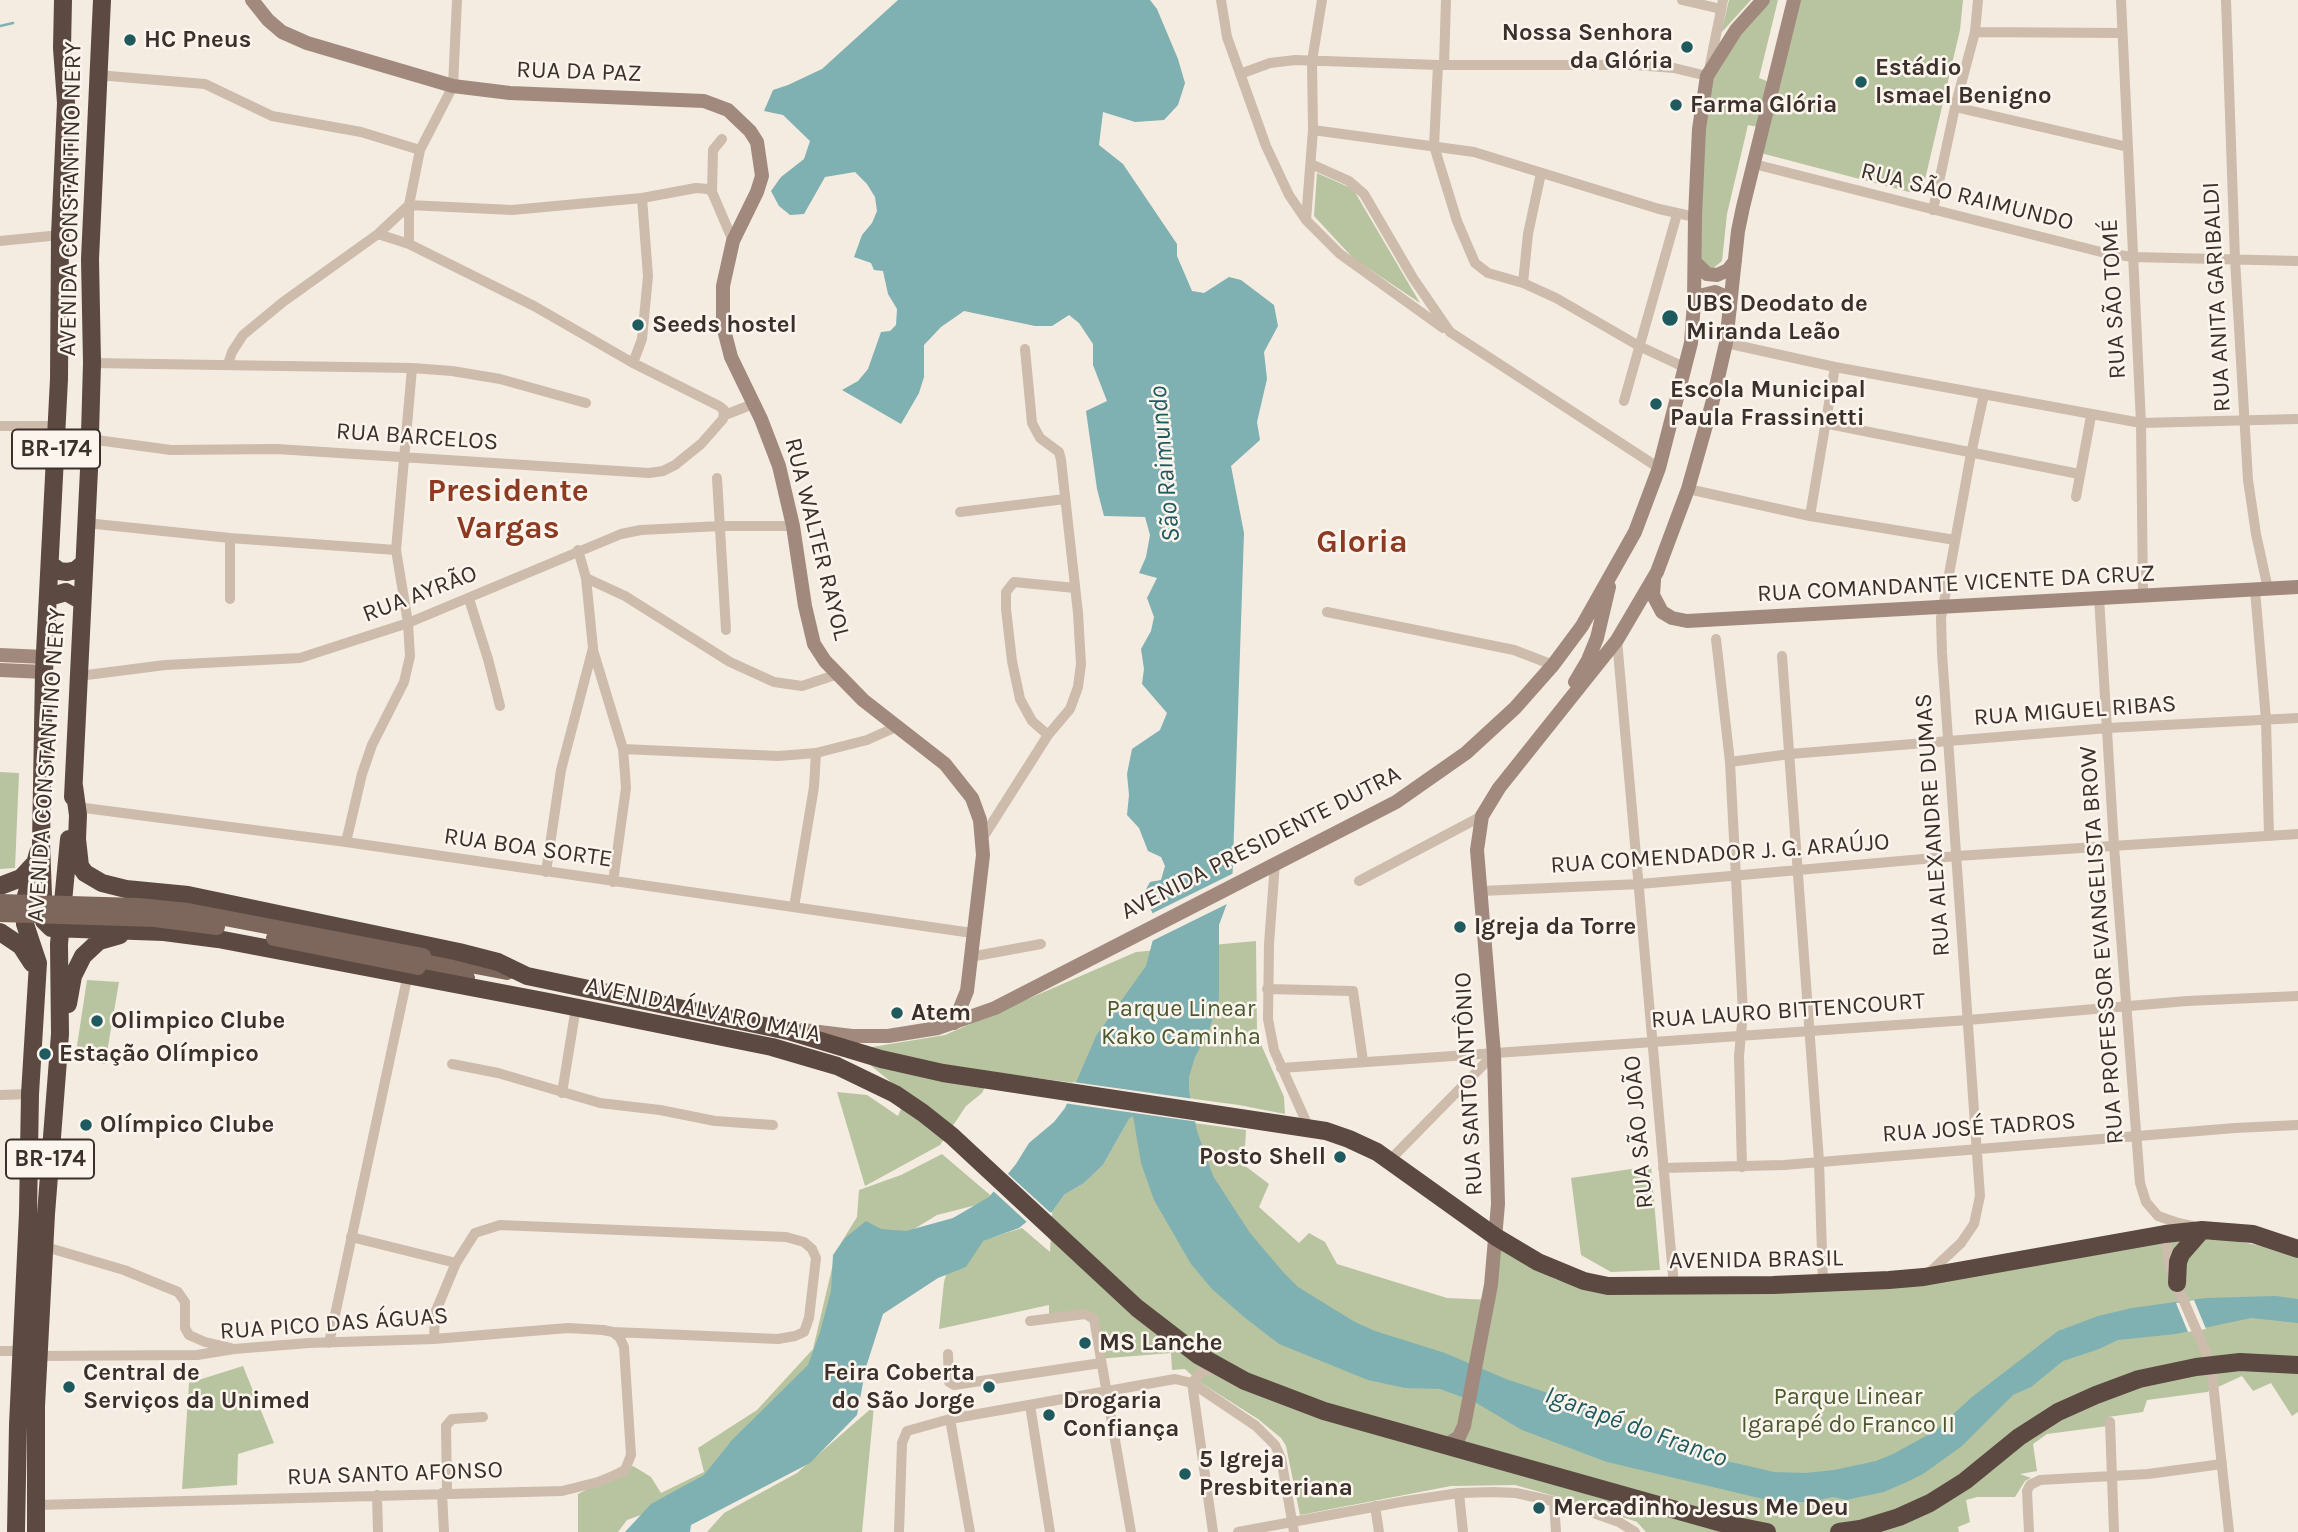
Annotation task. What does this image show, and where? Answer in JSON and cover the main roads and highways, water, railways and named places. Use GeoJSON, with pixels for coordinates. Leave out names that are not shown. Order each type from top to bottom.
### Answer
{"type":"FeatureCollection","features":[{"type":"Feature","properties":{"kind":"highway","name":"AVENIDA CONSTANTINO NERY"},"geometry":{"type":"LineString","coordinates":[[36,1532],[36,1406],[31,1354],[30,1094],[38,963],[27,933],[24,914],[25,894],[41,843],[44,664],[60,379],[60,235],[66,108],[62,48],[63,0]]}},
{"type":"Feature","properties":{"kind":"highway","name":"AVENIDA CONSTANTINO NERY"},"geometry":{"type":"LineString","coordinates":[[16,1532],[18,1425],[46,1247],[46,1214],[60,1034],[60,928],[74,786],[92,363],[90,259],[102,0]]}},
{"type":"Feature","properties":{"kind":"highway"},"geometry":{"type":"LineString","coordinates":[[51,565],[59,571],[67,572],[76,570],[84,563]]}},
{"type":"Feature","properties":{"kind":"highway"},"geometry":{"type":"LineString","coordinates":[[49,597],[66,592],[82,601]]}},
{"type":"Feature","properties":{"kind":"highway"},"geometry":{"type":"LineString","coordinates":[[74,786],[80,866],[92,910],[91,919],[85,929]]}},
{"type":"Feature","properties":{"kind":"highway"},"geometry":{"type":"LineString","coordinates":[[41,843],[44,921],[51,928],[151,932]]}},
{"type":"Feature","properties":{"kind":"highway"},"geometry":{"type":"LineString","coordinates":[[0,886],[21,878],[33,865]]}},
{"type":"Feature","properties":{"kind":"highway"},"geometry":{"type":"LineString","coordinates":[[80,866],[85,873],[102,883],[219,901],[472,955],[498,962],[527,976]]}},
{"type":"Feature","properties":{"kind":"highway"},"geometry":{"type":"LineString","coordinates":[[123,929],[116,916],[117,905],[121,899],[139,890]]}},
{"type":"Feature","properties":{"kind":"highway"},"geometry":{"type":"LineString","coordinates":[[0,897],[4,909],[0,916]]}},
{"type":"Feature","properties":{"kind":"highway"},"geometry":{"type":"LineString","coordinates":[[0,932],[21,946],[29,956],[37,976]]}},
{"type":"Feature","properties":{"kind":"highway"},"geometry":{"type":"LineString","coordinates":[[60,1034],[67,1014],[73,976],[83,956],[107,937],[151,932]]}},
{"type":"Feature","properties":{"kind":"highway","name":"AVENIDA ÁLVARO MAIA"},"geometry":{"type":"LineString","coordinates":[[151,932],[417,966],[507,995],[772,1047],[814,1058],[862,1077],[895,1094],[952,1136],[1200,1364],[1226,1370],[1297,1402],[1722,1523],[1767,1532]]}},
{"type":"Feature","properties":{"kind":"highway","name":"AVENIDA ÁLVARO MAIA"},"geometry":{"type":"LineString","coordinates":[[527,976],[788,1031],[913,1067],[999,1083],[1251,1120]]}},
{"type":"Feature","properties":{"kind":"highway","name":"AVENIDA BRASIL"},"geometry":{"type":"LineString","coordinates":[[1251,1120],[1310,1128],[1349,1139],[1389,1161],[1496,1237],[1538,1262],[1584,1280],[1608,1286],[1823,1283],[1924,1277],[2165,1234],[2202,1230],[2253,1234],[2298,1248]]}},
{"type":"Feature","properties":{"kind":"highway"},"geometry":{"type":"LineString","coordinates":[[2178,1286],[2178,1262],[2181,1254],[2202,1230]]}},
{"type":"Feature","properties":{"kind":"highway"},"geometry":{"type":"LineString","coordinates":[[1839,1532],[1860,1529],[1899,1517],[1930,1503],[1965,1481],[2019,1437],[2058,1412],[2139,1379],[2211,1364],[2260,1362],[2298,1365]]}},
{"type":"Feature","properties":{"kind":"main road"},"geometry":{"type":"LineString","coordinates":[[0,902],[138,906],[188,911],[417,966]]}},
{"type":"Feature","properties":{"kind":"main road","name":"AVENIDA ÁLVARO MAIA"},"geometry":{"type":"LineString","coordinates":[[0,916],[185,922],[417,966],[527,976]]}},
{"type":"Feature","properties":{"kind":"water"},"geometry":{"type":"Polygon","coordinates":[[[898,0],[1150,0],[1157,9],[1185,83],[1178,105],[1164,120],[1135,122],[1103,112],[1099,145],[1123,164],[1177,244],[1177,256],[1192,291],[1204,293],[1229,277],[1241,280],[1274,305],[1278,326],[1264,352],[1267,379],[1257,422],[1260,440],[1231,466],[1244,533],[1232,890],[1219,925],[1219,998],[1208,1033],[1195,1057],[1189,1077],[1189,1091],[1197,1131],[1213,1176],[1250,1233],[1298,1287],[1355,1322],[1375,1331],[1445,1353],[1624,1423],[1646,1427],[1700,1447],[1718,1459],[1774,1472],[1834,1470],[1876,1461],[1893,1454],[1935,1431],[1972,1397],[2058,1331],[2098,1316],[2132,1308],[2205,1298],[2276,1296],[2298,1299],[2298,1323],[2251,1318],[2176,1334],[2118,1340],[2063,1361],[2031,1387],[2013,1395],[1962,1446],[1907,1482],[1884,1492],[1846,1500],[1833,1497],[1811,1502],[1776,1502],[1607,1462],[1522,1430],[1473,1401],[1440,1389],[1405,1388],[1368,1380],[1279,1344],[1212,1289],[1191,1264],[1154,1200],[1141,1163],[1133,1116],[1103,1165],[1084,1183],[1064,1195],[1052,1212],[983,1241],[966,1267],[938,1278],[883,1314],[866,1367],[857,1415],[810,1463],[691,1525],[690,1532],[625,1532],[651,1504],[704,1475],[732,1440],[808,1365],[831,1291],[833,1255],[845,1238],[866,1221],[881,1229],[906,1231],[953,1218],[989,1197],[1029,1143],[1054,1122],[1065,1108],[1096,1036],[1146,966],[1157,924],[1144,893],[1150,882],[1161,880],[1165,866],[1161,857],[1148,851],[1139,828],[1127,815],[1127,774],[1132,749],[1160,730],[1167,713],[1142,684],[1144,669],[1141,649],[1151,631],[1154,617],[1147,598],[1157,578],[1139,573],[1146,557],[1150,535],[1145,517],[1104,516],[1097,489],[1086,411],[1107,401],[1093,365],[1093,344],[1079,323],[1069,315],[1052,326],[1035,326],[964,311],[941,327],[924,345],[924,377],[919,393],[901,424],[842,390],[858,381],[868,369],[881,332],[890,331],[896,325],[897,309],[888,294],[883,271],[874,270],[871,263],[854,257],[862,235],[872,223],[877,211],[875,197],[855,172],[825,177],[804,214],[790,215],[779,206],[771,191],[781,177],[804,159],[810,141],[783,115],[764,111],[773,90],[822,69],[898,0]]]}},
{"type":"Feature","properties":{"kind":"waterway"},"geometry":{"type":"LineString","coordinates":[[0,26],[13,23]]}},
{"type":"Feature","properties":{"kind":"place","name":"HC Pneus"},"geometry":{"type":"Point","coordinates":[130,40]}},
{"type":"Feature","properties":{"kind":"place","name":"Nossa Senhora da Glória"},"geometry":{"type":"Point","coordinates":[1687,47]}},
{"type":"Feature","properties":{"kind":"place","name":"Estádio Ismael Benigno"},"geometry":{"type":"Point","coordinates":[1861,82]}},
{"type":"Feature","properties":{"kind":"place","name":"Farma Glória"},"geometry":{"type":"Point","coordinates":[1676,105]}},
{"type":"Feature","properties":{"kind":"place","name":"UBS Deodato de Miranda Leão"},"geometry":{"type":"Point","coordinates":[1670,318]}},
{"type":"Feature","properties":{"kind":"place","name":"Seeds hostel"},"geometry":{"type":"Point","coordinates":[638,325]}},
{"type":"Feature","properties":{"kind":"place","name":"Escola Municipal Paula Frassinetti"},"geometry":{"type":"Point","coordinates":[1656,404]}},
{"type":"Feature","properties":{"kind":"place","name":"Igreja da Torre"},"geometry":{"type":"Point","coordinates":[1460,927]}},
{"type":"Feature","properties":{"kind":"place","name":"Atem"},"geometry":{"type":"Point","coordinates":[897,1013]}},
{"type":"Feature","properties":{"kind":"place","name":"Olimpico Clube"},"geometry":{"type":"Point","coordinates":[97,1021]}},
{"type":"Feature","properties":{"kind":"place","name":"Estação Olímpico"},"geometry":{"type":"Point","coordinates":[45,1054]}},
{"type":"Feature","properties":{"kind":"place","name":"Olímpico Clube"},"geometry":{"type":"Point","coordinates":[86,1125]}},
{"type":"Feature","properties":{"kind":"place","name":"Posto Shell"},"geometry":{"type":"Point","coordinates":[1340,1157]}},
{"type":"Feature","properties":{"kind":"place","name":"MS Lanche"},"geometry":{"type":"Point","coordinates":[1085,1343]}},
{"type":"Feature","properties":{"kind":"place","name":"Central de Serviços da Unimed"},"geometry":{"type":"Point","coordinates":[69,1387]}},
{"type":"Feature","properties":{"kind":"place","name":"Feira Coberta do São Jorge"},"geometry":{"type":"Point","coordinates":[989,1387]}},
{"type":"Feature","properties":{"kind":"place","name":"Drogaria Confiança"},"geometry":{"type":"Point","coordinates":[1049,1415]}},
{"type":"Feature","properties":{"kind":"place","name":"5 Igreja Presbiteriana"},"geometry":{"type":"Point","coordinates":[1185,1474]}},
{"type":"Feature","properties":{"kind":"place","name":"Mercadinho Jesus Me Deu"},"geometry":{"type":"Point","coordinates":[1539,1508]}},
{"type":"Feature","properties":{"kind":"district","name":"Presidente Vargas"},"geometry":{"type":"Point","coordinates":[508,510]}},
{"type":"Feature","properties":{"kind":"district","name":"Gloria"},"geometry":{"type":"Point","coordinates":[1362,543]}},
{"type":"Feature","properties":{"kind":"water label","name":"São Raimundo"},"geometry":{"type":"Point","coordinates":[1165,464]}},
{"type":"Feature","properties":{"kind":"water label","name":"Igarapé do Franco"},"geometry":{"type":"Point","coordinates":[1636,1427]}},
{"type":"Feature","properties":{"kind":"park label","name":"Parque Linear Kako Caminha"},"geometry":{"type":"Point","coordinates":[1181,1023]}},
{"type":"Feature","properties":{"kind":"park label","name":"Parque Linear Igarapé do Franco II"},"geometry":{"type":"Point","coordinates":[1848,1411]}}]}
